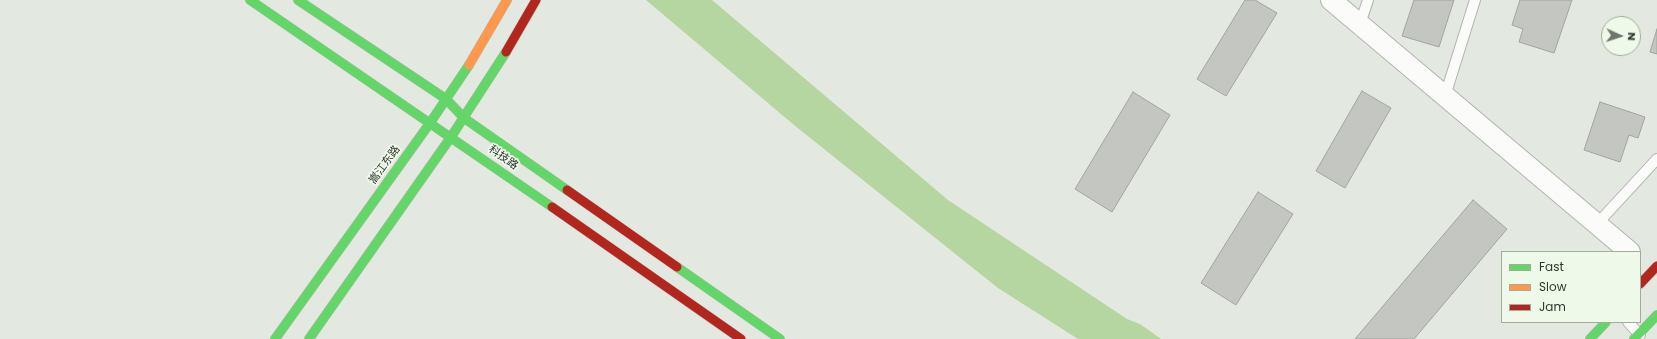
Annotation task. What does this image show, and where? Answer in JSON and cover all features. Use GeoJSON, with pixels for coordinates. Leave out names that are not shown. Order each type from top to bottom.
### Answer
{"type":"FeatureCollection","features":[{"type":"Feature","properties":{"kind":"main road","name":"科技路"},"geometry":{"type":"LineString","coordinates":[[250,0],[451,137],[741,339]]}},
{"type":"Feature","properties":{"kind":"main road","name":"科技路"},"geometry":{"type":"LineString","coordinates":[[298,0],[446,99],[464,118],[493,139],[780,339]]}},
{"type":"Feature","properties":{"kind":"main road","name":"嵩江东路"},"geometry":{"type":"LineString","coordinates":[[275,339],[430,123],[474,57],[507,0]]}},
{"type":"Feature","properties":{"kind":"main road"},"geometry":{"type":"LineString","coordinates":[[309,339],[464,118],[497,67],[536,0]]}},
{"type":"Feature","properties":{"kind":"main road"},"geometry":{"type":"LineString","coordinates":[[1639,337],[1657,315]]}},
{"type":"Feature","properties":{"kind":"main road"},"geometry":{"type":"LineString","coordinates":[[1590,339],[1605,323]]}},
{"type":"Feature","properties":{"kind":"street"},"geometry":{"type":"LineString","coordinates":[[1331,0],[1629,251]]}},
{"type":"Feature","properties":{"kind":"lane"},"geometry":{"type":"LineString","coordinates":[[1360,24],[1368,0]]}},
{"type":"Feature","properties":{"kind":"lane"},"geometry":{"type":"LineString","coordinates":[[1445,96],[1475,0]]}},
{"type":"Feature","properties":{"kind":"lane"},"geometry":{"type":"LineString","coordinates":[[1597,224],[1657,159]]}},
{"type":"Feature","properties":{"kind":"lane"},"geometry":{"type":"LineString","coordinates":[[1629,323],[1639,337]]}},
{"type":"Feature","properties":{"kind":"shaded area"},"geometry":{"type":"Polygon","coordinates":[[[646,0],[712,0],[948,200],[1127,319],[1140,324],[1161,339],[1078,339],[998,288],[794,125],[646,0]]]}},
{"type":"Feature","properties":{"kind":"building"},"geometry":{"type":"Polygon","coordinates":[[[1245,0],[1255,0],[1277,13],[1226,96],[1197,79],[1245,0]]]}},
{"type":"Feature","properties":{"kind":"building"},"geometry":{"type":"Polygon","coordinates":[[[1414,0],[1454,0],[1439,47],[1402,36],[1414,0]]]}},
{"type":"Feature","properties":{"kind":"building"},"geometry":{"type":"Polygon","coordinates":[[[1520,0],[1572,0],[1554,53],[1519,42],[1523,29],[1512,25],[1520,0]]]}},
{"type":"Feature","properties":{"kind":"building"},"geometry":{"type":"Polygon","coordinates":[[[1657,29],[1657,54],[1650,52],[1657,29]]]}},
{"type":"Feature","properties":{"kind":"building"},"geometry":{"type":"Polygon","coordinates":[[[1362,91],[1391,108],[1345,188],[1316,171],[1362,91]]]}},
{"type":"Feature","properties":{"kind":"building"},"geometry":{"type":"Polygon","coordinates":[[[1133,92],[1170,115],[1112,212],[1075,189],[1133,92]]]}},
{"type":"Feature","properties":{"kind":"building"},"geometry":{"type":"Polygon","coordinates":[[[1600,102],[1645,117],[1638,138],[1629,135],[1620,162],[1584,150],[1600,102]]]}},
{"type":"Feature","properties":{"kind":"building"},"geometry":{"type":"Polygon","coordinates":[[[1258,192],[1293,214],[1236,305],[1201,283],[1258,192]]]}},
{"type":"Feature","properties":{"kind":"building"},"geometry":{"type":"Polygon","coordinates":[[[1473,200],[1507,229],[1414,339],[1355,339],[1473,200]]]}},
{"type":"Feature","properties":{"kind":"traffic: fast"},"geometry":{"type":"LineString","coordinates":[[250,0],[552,207]]}},
{"type":"Feature","properties":{"kind":"traffic: fast"},"geometry":{"type":"LineString","coordinates":[[298,0],[446,99],[464,118],[567,190]]}},
{"type":"Feature","properties":{"kind":"traffic: fast"},"geometry":{"type":"LineString","coordinates":[[309,339],[451,137],[506,52]]}},
{"type":"Feature","properties":{"kind":"traffic: fast"},"geometry":{"type":"LineString","coordinates":[[275,339],[430,123],[469,65]]}},
{"type":"Feature","properties":{"kind":"traffic: fast"},"geometry":{"type":"LineString","coordinates":[[677,267],[780,339]]}},
{"type":"Feature","properties":{"kind":"traffic: fast"},"geometry":{"type":"LineString","coordinates":[[1634,339],[1657,315]]}},
{"type":"Feature","properties":{"kind":"traffic: fast"},"geometry":{"type":"LineString","coordinates":[[1590,339],[1605,323]]}},
{"type":"Feature","properties":{"kind":"traffic: slow"},"geometry":{"type":"LineString","coordinates":[[469,65],[507,0]]}},
{"type":"Feature","properties":{"kind":"traffic: jam"},"geometry":{"type":"LineString","coordinates":[[506,52],[536,0]]}},
{"type":"Feature","properties":{"kind":"traffic: jam"},"geometry":{"type":"LineString","coordinates":[[567,190],[677,267]]}},
{"type":"Feature","properties":{"kind":"traffic: jam"},"geometry":{"type":"LineString","coordinates":[[552,207],[741,339]]}},
{"type":"Feature","properties":{"kind":"traffic: jam"},"geometry":{"type":"LineString","coordinates":[[1641,283],[1657,266]]}}]}
